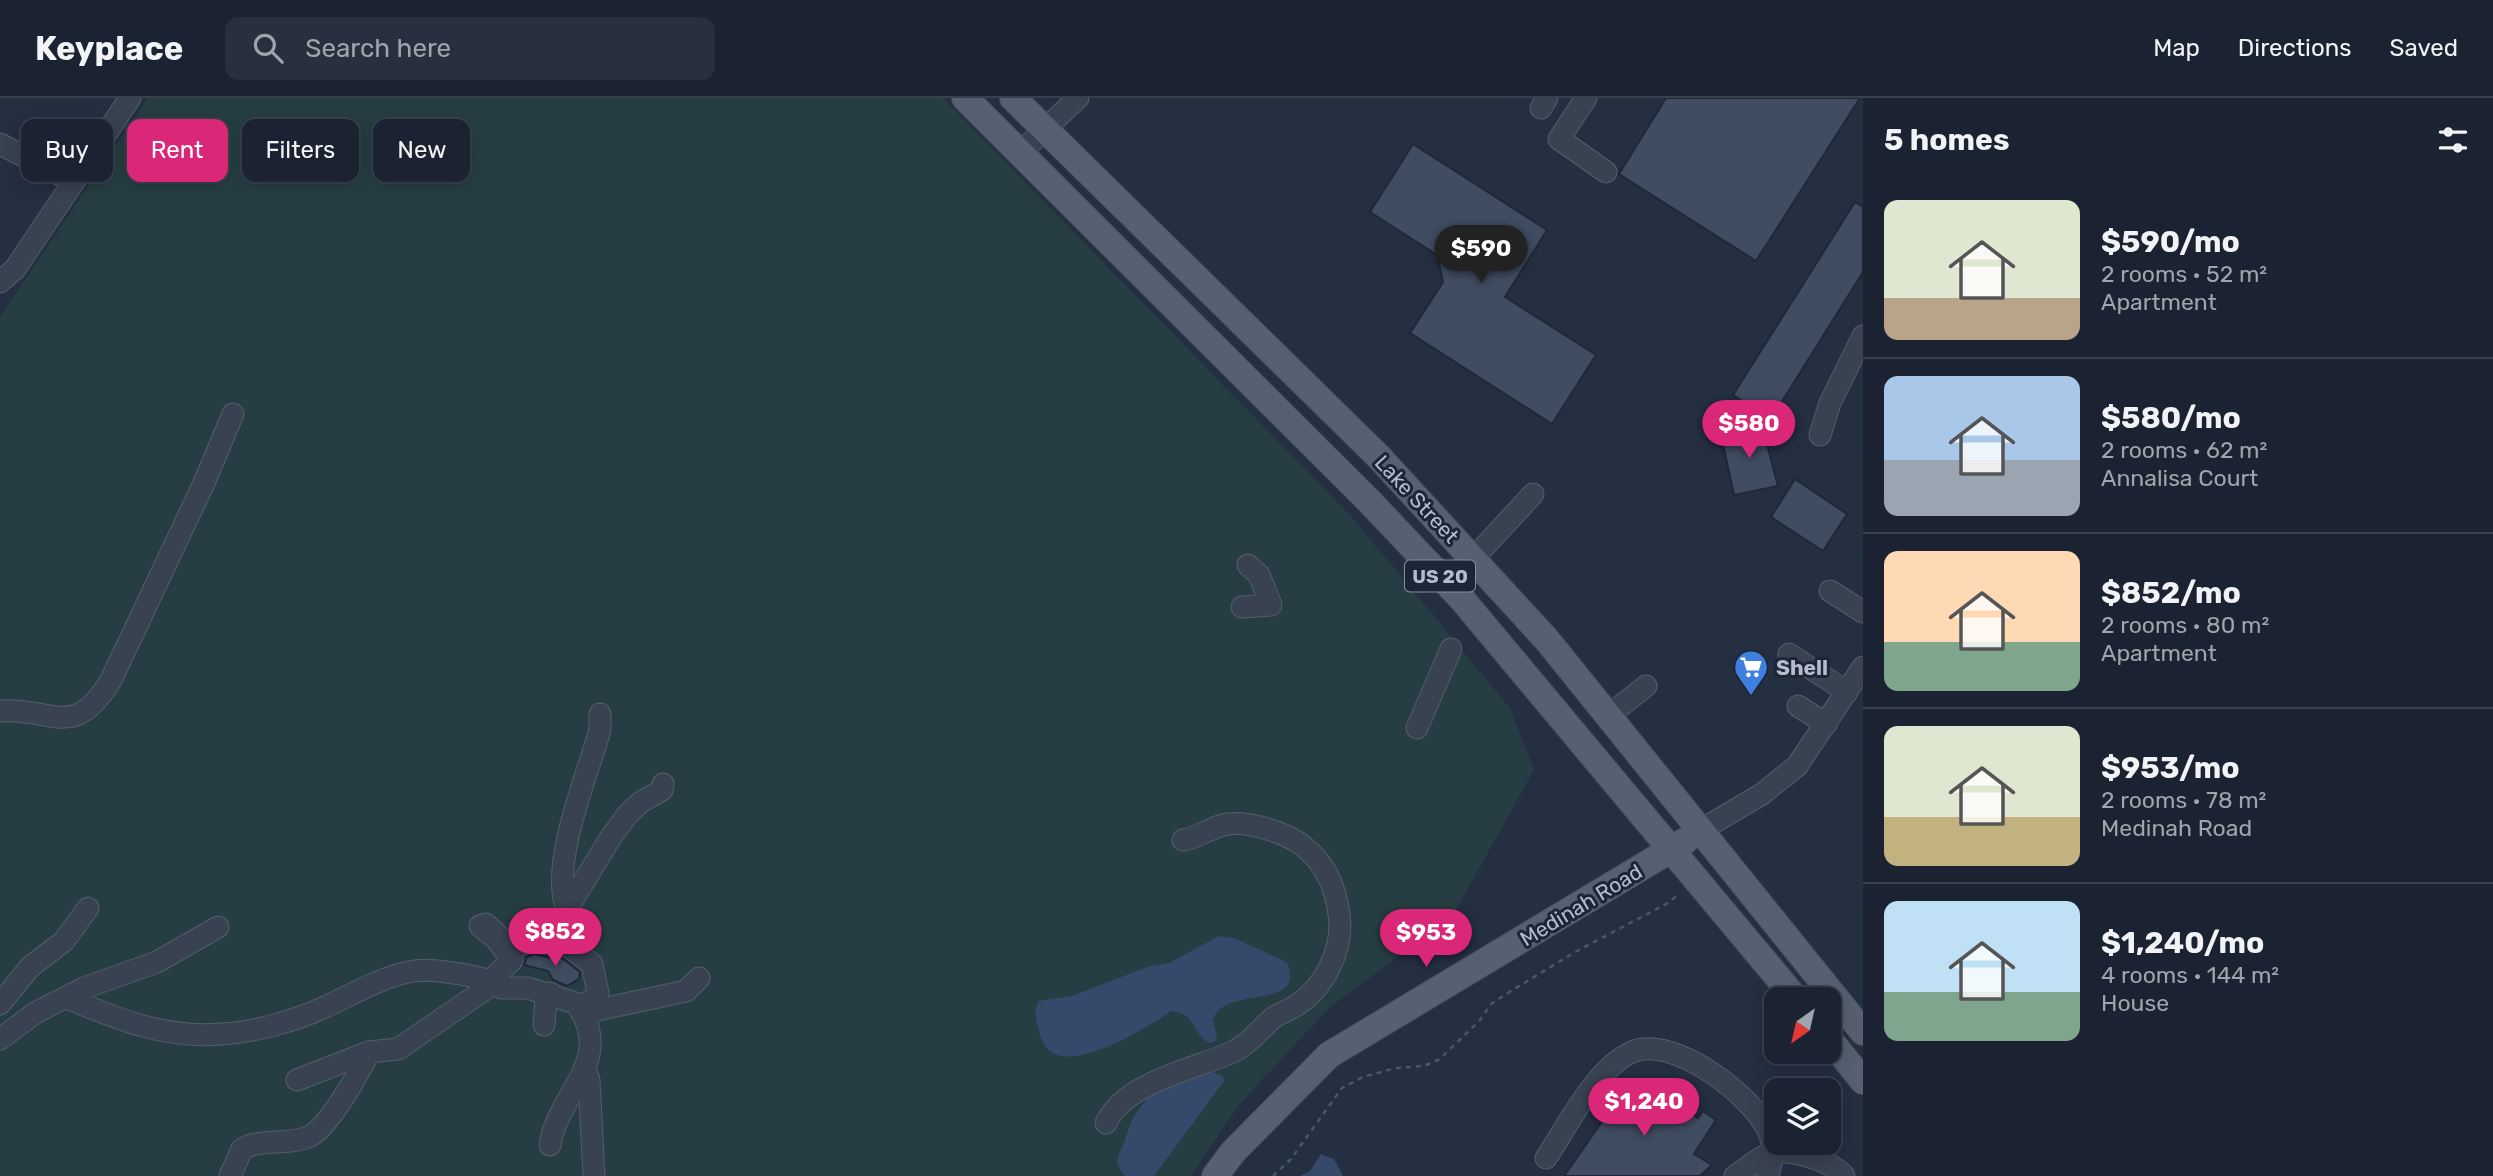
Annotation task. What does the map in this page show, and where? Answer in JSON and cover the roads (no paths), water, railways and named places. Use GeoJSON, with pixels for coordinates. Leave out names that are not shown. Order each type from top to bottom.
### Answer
{"type":"FeatureCollection","features":[{"type":"Feature","properties":{"kind":"main road","name":"Lake Street"},"geometry":{"type":"LineString","coordinates":[[965,98],[1461,598],[1786,987]]}},
{"type":"Feature","properties":{"kind":"main road","name":"Lake Street"},"geometry":{"type":"LineString","coordinates":[[1013,98],[1379,457],[1547,640],[1863,1032]]}},
{"type":"Feature","properties":{"kind":"main road","name":"Medinah Road"},"geometry":{"type":"LineString","coordinates":[[1214,1176],[1233,1152],[1329,1055],[1672,851],[1701,830]]}},
{"type":"Feature","properties":{"kind":"main road"},"geometry":{"type":"LineString","coordinates":[[1841,1054],[1863,1081]]}},
{"type":"Feature","properties":{"kind":"street"},"geometry":{"type":"LineString","coordinates":[[113,122],[130,98]]}},
{"type":"Feature","properties":{"kind":"street"},"geometry":{"type":"LineString","coordinates":[[1020,153],[1078,98]]}},
{"type":"Feature","properties":{"kind":"street"},"geometry":{"type":"LineString","coordinates":[[1586,98],[1559,139],[1606,172]]}},
{"type":"Feature","properties":{"kind":"street"},"geometry":{"type":"LineString","coordinates":[[0,144],[21,155]]}},
{"type":"Feature","properties":{"kind":"street"},"geometry":{"type":"LineString","coordinates":[[0,282],[15,269],[71,182]]}},
{"type":"Feature","properties":{"kind":"street"},"geometry":{"type":"LineString","coordinates":[[1820,435],[1830,403],[1863,336]]}},
{"type":"Feature","properties":{"kind":"street"},"geometry":{"type":"LineString","coordinates":[[0,711],[66,718],[88,710],[99,698],[111,680],[204,483],[233,414]]}},
{"type":"Feature","properties":{"kind":"street"},"geometry":{"type":"LineString","coordinates":[[1473,559],[1533,494]]}},
{"type":"Feature","properties":{"kind":"street"},"geometry":{"type":"LineString","coordinates":[[1242,607],[1271,605],[1259,575],[1248,565]]}},
{"type":"Feature","properties":{"kind":"street"},"geometry":{"type":"LineString","coordinates":[[1830,592],[1863,612]]}},
{"type":"Feature","properties":{"kind":"street"},"geometry":{"type":"LineString","coordinates":[[1417,728],[1451,649]]}},
{"type":"Feature","properties":{"kind":"street"},"geometry":{"type":"LineString","coordinates":[[1789,654],[1847,692]]}},
{"type":"Feature","properties":{"kind":"street","name":"Medinah Road"},"geometry":{"type":"LineString","coordinates":[[1701,830],[1782,779],[1797,766],[1862,670]]}},
{"type":"Feature","properties":{"kind":"street"},"geometry":{"type":"LineString","coordinates":[[1608,716],[1646,686]]}},
{"type":"Feature","properties":{"kind":"street"},"geometry":{"type":"LineString","coordinates":[[1798,706],[1826,724]]}},
{"type":"Feature","properties":{"kind":"street"},"geometry":{"type":"LineString","coordinates":[[566,907],[564,876],[570,823],[600,730],[600,714]]}},
{"type":"Feature","properties":{"kind":"street"},"geometry":{"type":"LineString","coordinates":[[556,936],[566,907],[628,814],[641,802],[662,790],[663,784]]}},
{"type":"Feature","properties":{"kind":"street"},"geometry":{"type":"LineString","coordinates":[[1107,1123],[1120,1103],[1130,1097],[1192,1066],[1228,1054],[1255,1038],[1275,1016],[1292,1008],[1313,992],[1339,947],[1340,925],[1332,881],[1324,866],[1299,842],[1266,830],[1228,824],[1183,840]]}},
{"type":"Feature","properties":{"kind":"street"},"geometry":{"type":"LineString","coordinates":[[0,1004],[30,967],[64,942],[88,908]]}},
{"type":"Feature","properties":{"kind":"street"},"geometry":{"type":"LineString","coordinates":[[550,1145],[555,1126],[585,1069],[590,1030],[580,1009],[550,993],[528,988],[501,988],[496,982],[496,975],[512,960],[496,939],[480,926],[486,924],[492,928],[511,948],[552,934],[583,955],[596,975],[598,993],[596,999],[580,1009]]}},
{"type":"Feature","properties":{"kind":"street"},"geometry":{"type":"LineString","coordinates":[[0,1039],[35,1013],[104,980],[158,962],[218,928]]}},
{"type":"Feature","properties":{"kind":"street"},"geometry":{"type":"LineString","coordinates":[[67,998],[150,1029],[207,1035],[288,1019],[416,970],[496,982]]}},
{"type":"Feature","properties":{"kind":"street"},"geometry":{"type":"LineString","coordinates":[[580,1009],[686,991],[699,978]]}},
{"type":"Feature","properties":{"kind":"street"},"geometry":{"type":"LineString","coordinates":[[297,1080],[369,1052],[398,1049],[496,982]]}},
{"type":"Feature","properties":{"kind":"street"},"geometry":{"type":"LineString","coordinates":[[544,1025],[546,998],[550,993]]}},
{"type":"Feature","properties":{"kind":"street"},"geometry":{"type":"LineString","coordinates":[[1546,1158],[1605,1071],[1619,1058],[1636,1050],[1656,1048],[1700,1066],[1732,1088],[1754,1108],[1764,1124]]}},
{"type":"Feature","properties":{"kind":"street"},"geometry":{"type":"LineString","coordinates":[[230,1176],[242,1149],[307,1138],[317,1132],[352,1083],[369,1052]]}},
{"type":"Feature","properties":{"kind":"street"},"geometry":{"type":"LineString","coordinates":[[585,1069],[589,1080],[594,1176]]}},
{"type":"Feature","properties":{"kind":"street"},"geometry":{"type":"LineString","coordinates":[[1735,1176],[1771,1155]]}},
{"type":"Feature","properties":{"kind":"street"},"geometry":{"type":"LineString","coordinates":[[1768,1176],[1773,1155]]}},
{"type":"Feature","properties":{"kind":"street"},"geometry":{"type":"LineString","coordinates":[[1792,1155],[1818,1158],[1839,1169],[1844,1176]]}},
{"type":"Feature","properties":{"kind":"water"},"geometry":{"type":"Polygon","coordinates":[[[1219,936],[1234,938],[1287,963],[1290,978],[1286,987],[1276,993],[1232,1003],[1220,1009],[1213,1019],[1217,1037],[1214,1042],[1209,1043],[1203,1039],[1185,1015],[1171,1011],[1130,1036],[1094,1052],[1062,1056],[1050,1051],[1043,1043],[1035,1010],[1039,1001],[1072,996],[1150,966],[1169,963],[1219,936]]]}},
{"type":"Feature","properties":{"kind":"water"},"geometry":{"type":"Polygon","coordinates":[[[1213,1072],[1223,1076],[1224,1081],[1154,1176],[1125,1176],[1118,1165],[1118,1156],[1139,1108],[1158,1091],[1213,1072]]]}},
{"type":"Feature","properties":{"kind":"water"},"geometry":{"type":"Polygon","coordinates":[[[1321,1154],[1334,1159],[1343,1176],[1300,1176],[1310,1171],[1321,1154]]]}},
{"type":"Feature","properties":{"kind":"place","name":"Shell"},"geometry":{"type":"Point","coordinates":[1751,697]}}]}
